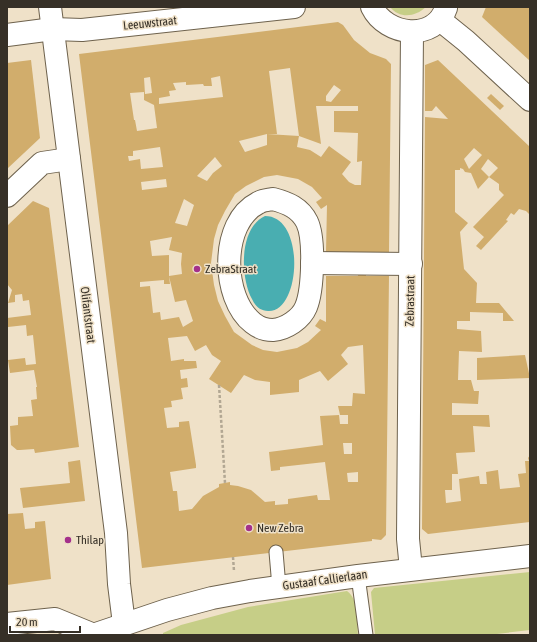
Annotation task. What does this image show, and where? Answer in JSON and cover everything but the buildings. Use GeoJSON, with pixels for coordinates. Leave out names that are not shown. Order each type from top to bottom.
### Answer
{"type":"FeatureCollection","features":[{"type":"Feature","properties":{"kind":"street","name":"Olifantstraat"},"geometry":{"type":"LineString","coordinates":[[50,7],[116,533],[124,631]]}},
{"type":"Feature","properties":{"kind":"street","name":"Leeuwstraat"},"geometry":{"type":"LineString","coordinates":[[7,35],[53,30],[82,30],[294,7]]}},
{"type":"Feature","properties":{"kind":"street"},"geometry":{"type":"LineString","coordinates":[[372,7],[382,20],[393,28],[406,32],[419,32],[430,28],[443,14],[466,41],[530,100]]}},
{"type":"Feature","properties":{"kind":"street","name":"Zebrastraat"},"geometry":{"type":"LineString","coordinates":[[411,569],[408,539],[412,32]]}},
{"type":"Feature","properties":{"kind":"street"},"geometry":{"type":"LineString","coordinates":[[7,196],[42,163],[68,159]]}},
{"type":"Feature","properties":{"kind":"street"},"geometry":{"type":"LineString","coordinates":[[273,199],[288,203],[299,211],[307,222],[312,241],[312,262],[310,289],[306,307],[298,318],[286,327],[272,330],[258,326],[246,318],[238,306],[233,293],[229,264],[234,235],[239,222],[248,211],[259,202],[273,199]]}},
{"type":"Feature","properties":{"kind":"street"},"geometry":{"type":"LineString","coordinates":[[312,262],[411,264]]}},
{"type":"Feature","properties":{"kind":"street","name":"Gustaaf Callierlaan"},"geometry":{"type":"LineString","coordinates":[[94,635],[124,631],[167,610],[212,598],[358,576],[530,556]]}},
{"type":"Feature","properties":{"kind":"street"},"geometry":{"type":"LineString","coordinates":[[7,624],[55,618],[94,635]]}},
{"type":"Feature","properties":{"kind":"lane"},"geometry":{"type":"LineString","coordinates":[[276,552],[279,587]]}},
{"type":"Feature","properties":{"kind":"lane"},"geometry":{"type":"LineString","coordinates":[[358,576],[366,635]]}},
{"type":"Feature","properties":{"kind":"path"},"geometry":{"type":"LineString","coordinates":[[219,386],[225,483]]}},
{"type":"Feature","properties":{"kind":"green space"},"geometry":{"type":"Polygon","coordinates":[[[390,7],[426,7],[412,15],[403,15],[394,11],[390,7]]]}},
{"type":"Feature","properties":{"kind":"green space"},"geometry":{"type":"Polygon","coordinates":[[[530,572],[530,630],[488,635],[375,635],[371,592],[374,588],[530,572]]]}},
{"type":"Feature","properties":{"kind":"green space"},"geometry":{"type":"Polygon","coordinates":[[[347,591],[354,599],[358,635],[163,635],[163,633],[181,625],[248,607],[347,591]]]}},
{"type":"Feature","properties":{"kind":"water"},"geometry":{"type":"Polygon","coordinates":[[[265,216],[278,220],[287,231],[293,247],[294,264],[292,282],[287,297],[279,307],[268,311],[260,309],[253,302],[245,278],[244,266],[246,242],[250,231],[256,222],[265,216]]]}},
{"type":"Feature","properties":{"kind":"place","name":"ZebraStraat"},"geometry":{"type":"Point","coordinates":[197,269]}},
{"type":"Feature","properties":{"kind":"place","name":"New Zebra"},"geometry":{"type":"Point","coordinates":[249,528]}},
{"type":"Feature","properties":{"kind":"place","name":"Thilap"},"geometry":{"type":"Point","coordinates":[68,540]}}]}
